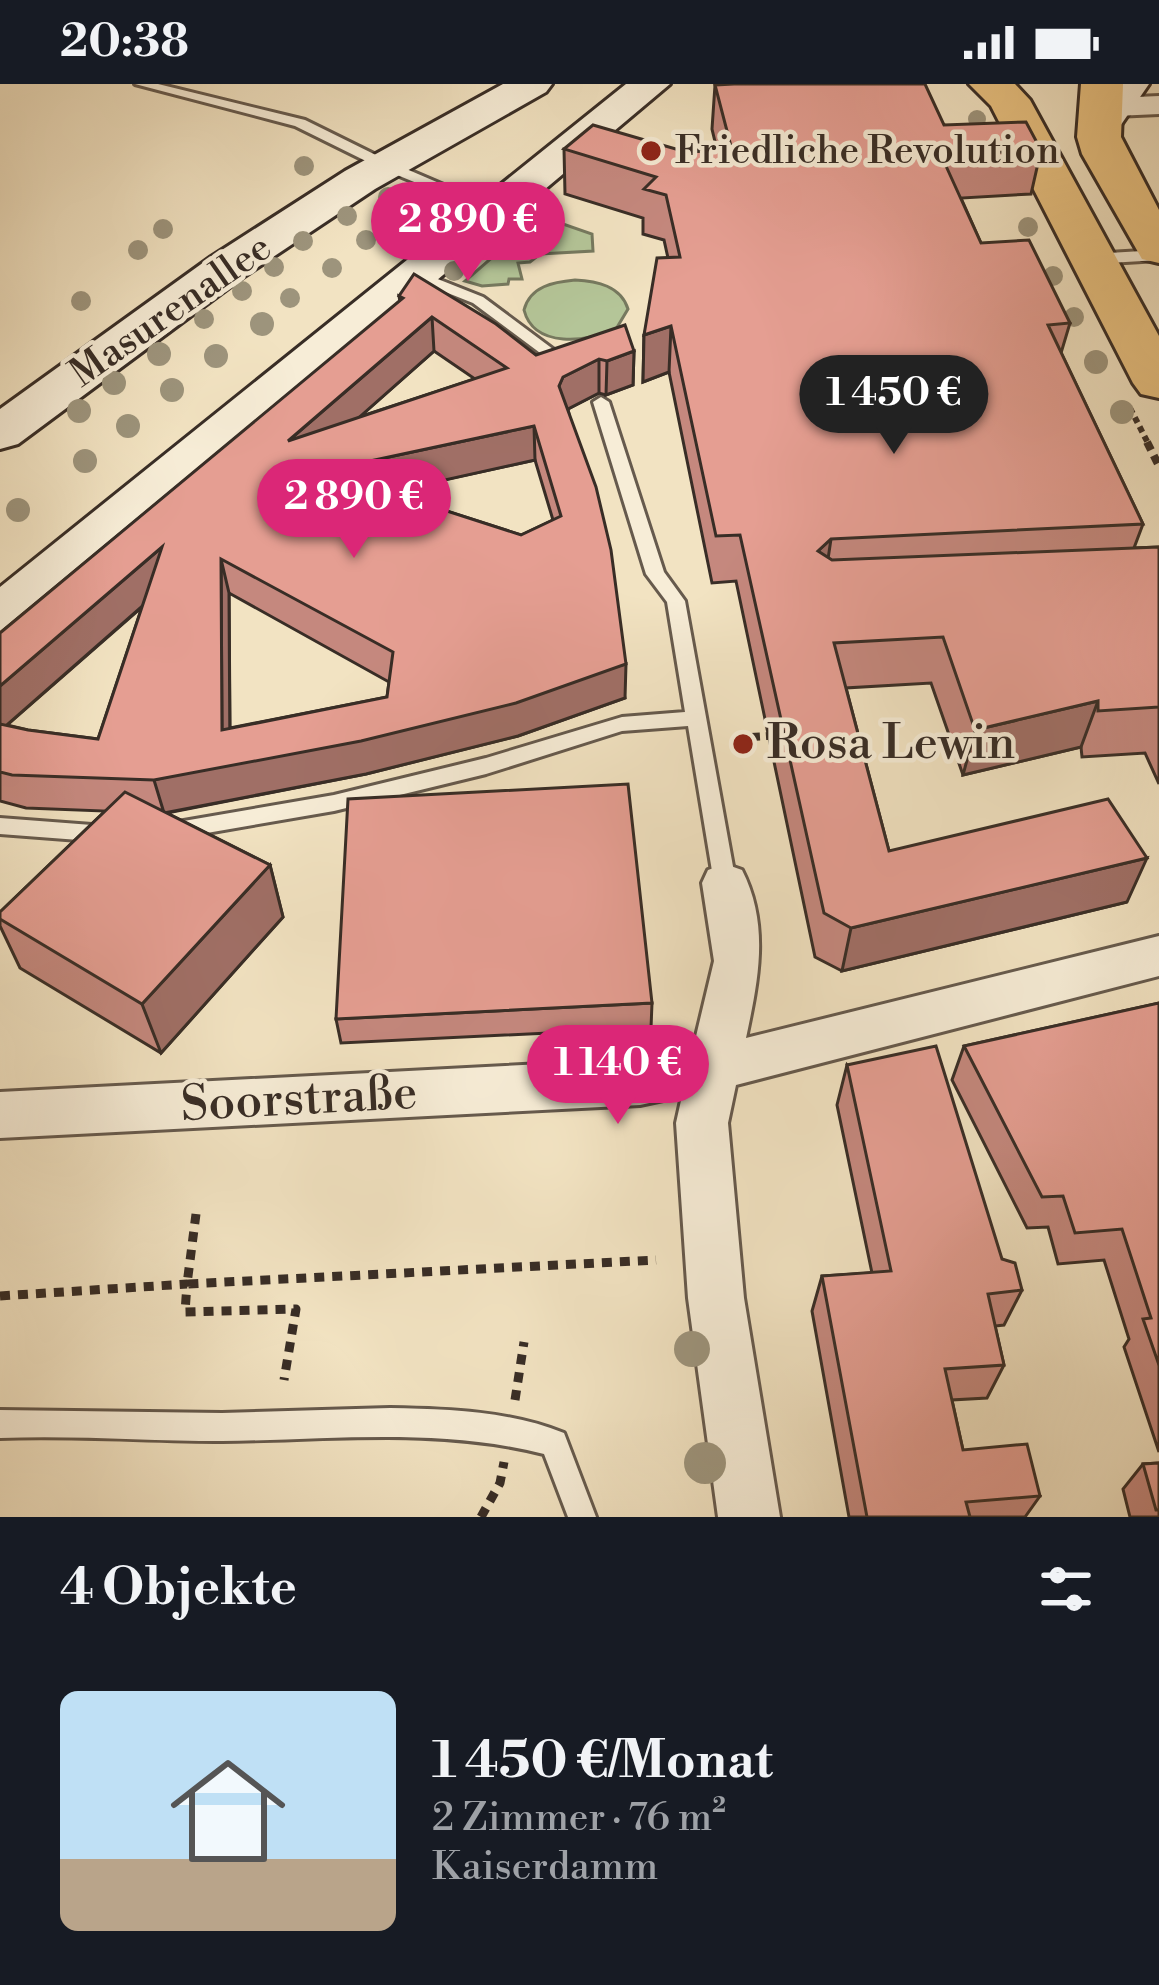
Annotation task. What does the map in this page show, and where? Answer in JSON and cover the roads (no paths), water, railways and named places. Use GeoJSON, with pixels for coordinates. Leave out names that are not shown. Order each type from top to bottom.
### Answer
{"type":"FeatureCollection","features":[{"type":"Feature","properties":{"kind":"main road","name":"Masurenallee"},"geometry":{"type":"LineString","coordinates":[[0,433],[227,268],[385,165],[532,84]]}},
{"type":"Feature","properties":{"kind":"main road"},"geometry":{"type":"LineString","coordinates":[[0,617],[650,84]]}},
{"type":"Feature","properties":{"kind":"main road"},"geometry":{"type":"LineString","coordinates":[[990,84],[1009,100],[1159,383]]}},
{"type":"Feature","properties":{"kind":"main road"},"geometry":{"type":"LineString","coordinates":[[1112,100],[1104,154],[1159,252]]}},
{"type":"Feature","properties":{"kind":"street"},"geometry":{"type":"LineString","coordinates":[[1112,100],[1159,105]]}},
{"type":"Feature","properties":{"kind":"street"},"geometry":{"type":"LineString","coordinates":[[725,884],[738,961],[702,1123],[707,1225],[749,1517]]}},
{"type":"Feature","properties":{"kind":"street","name":"Soorstraße"},"geometry":{"type":"LineString","coordinates":[[0,1114],[640,1082],[713,1068],[1159,956]]}},
{"type":"Feature","properties":{"kind":"lane"},"geometry":{"type":"LineString","coordinates":[[142,84],[300,123],[385,165],[495,210]]}},
{"type":"Feature","properties":{"kind":"lane"},"geometry":{"type":"LineString","coordinates":[[1092,259],[1159,252]]}},
{"type":"Feature","properties":{"kind":"lane"},"geometry":{"type":"LineString","coordinates":[[416,275],[478,300],[573,370]]}},
{"type":"Feature","properties":{"kind":"lane"},"geometry":{"type":"LineString","coordinates":[[602,402],[656,574],[676,601],[725,884]]}},
{"type":"Feature","properties":{"kind":"lane"},"geometry":{"type":"LineString","coordinates":[[0,826],[130,833],[224,824],[486,766],[622,724],[698,718]]}},
{"type":"Feature","properties":{"kind":"lane"},"geometry":{"type":"LineString","coordinates":[[0,1424],[56,1420],[128,1428],[442,1423],[511,1429],[554,1443],[582,1517]]}},
{"type":"Feature","properties":{"kind":"place","name":"Friedliche Revolution"},"geometry":{"type":"Point","coordinates":[651,151]}},
{"type":"Feature","properties":{"kind":"place","name":"Rosa Lewin"},"geometry":{"type":"Point","coordinates":[743,744]}}]}
